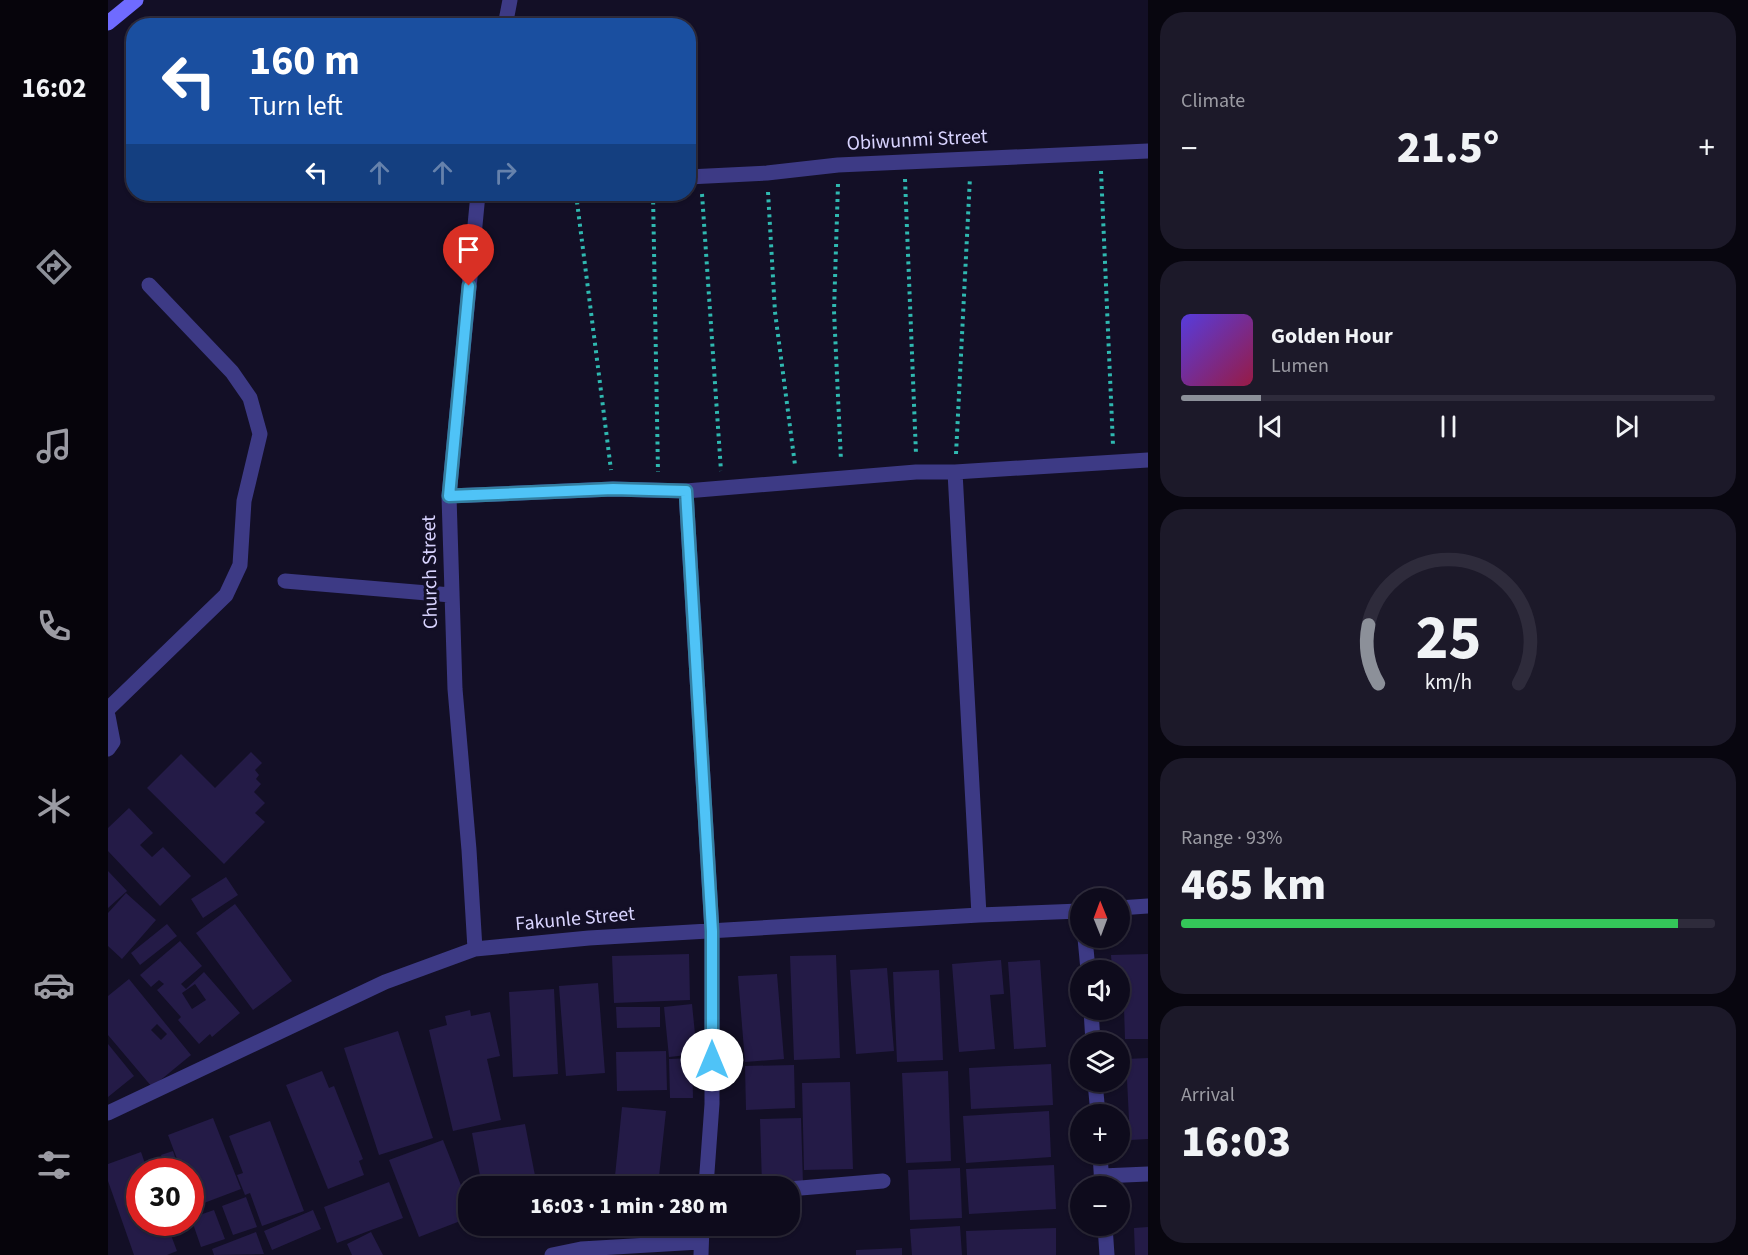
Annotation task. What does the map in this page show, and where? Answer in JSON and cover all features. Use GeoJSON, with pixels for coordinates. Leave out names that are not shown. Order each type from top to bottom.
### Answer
{"type":"FeatureCollection","features":[{"type":"Feature","properties":{"kind":"street"},"geometry":{"type":"LineString","coordinates":[[108,23],[136,0]]}},
{"type":"Feature","properties":{"kind":"street"},"geometry":{"type":"LineString","coordinates":[[507,18],[510,0]]}},
{"type":"Feature","properties":{"kind":"street","name":"Obiwunmi Street"},"geometry":{"type":"LineString","coordinates":[[696,176],[766,173],[838,165],[904,164],[971,158],[1148,151]]}},
{"type":"Feature","properties":{"kind":"street","name":"Church Street"},"geometry":{"type":"LineString","coordinates":[[475,949],[455,689],[449,496],[476,201]]}},
{"type":"Feature","properties":{"kind":"street"},"geometry":{"type":"LineString","coordinates":[[108,709],[226,595],[240,565],[244,501],[260,434],[250,398],[232,372],[149,285]]}},
{"type":"Feature","properties":{"kind":"street"},"geometry":{"type":"LineString","coordinates":[[449,496],[613,489],[686,491],[916,472],[955,472],[1148,460]]}},
{"type":"Feature","properties":{"kind":"street"},"geometry":{"type":"LineString","coordinates":[[955,472],[979,915]]}},
{"type":"Feature","properties":{"kind":"street"},"geometry":{"type":"LineString","coordinates":[[686,491],[712,931],[712,1104],[707,1176]]}},
{"type":"Feature","properties":{"kind":"street"},"geometry":{"type":"LineString","coordinates":[[285,581],[451,595]]}},
{"type":"Feature","properties":{"kind":"street"},"geometry":{"type":"LineString","coordinates":[[108,716],[113,742],[108,749]]}},
{"type":"Feature","properties":{"kind":"street"},"geometry":{"type":"LineString","coordinates":[[1130,907],[1148,906]]}},
{"type":"Feature","properties":{"kind":"street","name":"Fakunle Street"},"geometry":{"type":"LineString","coordinates":[[108,1113],[385,982],[475,949],[589,938],[1070,911]]}},
{"type":"Feature","properties":{"kind":"street"},"geometry":{"type":"LineString","coordinates":[[1130,1177],[1148,1174]]}},
{"type":"Feature","properties":{"kind":"street"},"geometry":{"type":"LineString","coordinates":[[800,1188],[883,1181]]}},
{"type":"Feature","properties":{"kind":"street"},"geometry":{"type":"LineString","coordinates":[[1106,1236],[1107,1255]]}},
{"type":"Feature","properties":{"kind":"street"},"geometry":{"type":"LineString","coordinates":[[552,1255],[581,1249],[700,1249]]}},
{"type":"Feature","properties":{"kind":"path"},"geometry":{"type":"LineString","coordinates":[[1100,152],[1114,461]]}},
{"type":"Feature","properties":{"kind":"path"},"geometry":{"type":"LineString","coordinates":[[955,472],[971,158]]}},
{"type":"Feature","properties":{"kind":"path"},"geometry":{"type":"LineString","coordinates":[[904,164],[916,472]]}},
{"type":"Feature","properties":{"kind":"path"},"geometry":{"type":"LineString","coordinates":[[838,165],[834,311],[842,479]]}},
{"type":"Feature","properties":{"kind":"path"},"geometry":{"type":"LineString","coordinates":[[766,173],[776,312],[797,483]]}},
{"type":"Feature","properties":{"kind":"path"},"geometry":{"type":"LineString","coordinates":[[696,188],[722,489]]}},
{"type":"Feature","properties":{"kind":"path"},"geometry":{"type":"LineString","coordinates":[[577,201],[613,489]]}},
{"type":"Feature","properties":{"kind":"path"},"geometry":{"type":"LineString","coordinates":[[653,201],[659,491]]}},
{"type":"Feature","properties":{"kind":"building"},"geometry":{"type":"Polygon","coordinates":[[[251,752],[262,763],[255,770],[259,775],[256,779],[261,784],[254,792],[265,803],[255,813],[265,822],[224,864],[147,788],[181,754],[215,788],[251,752]]]}},
{"type":"Feature","properties":{"kind":"building"},"geometry":{"type":"Polygon","coordinates":[[[129,808],[153,833],[140,845],[152,857],[163,847],[191,876],[160,906],[108,851],[108,828],[129,808]]]}},
{"type":"Feature","properties":{"kind":"building"},"geometry":{"type":"Polygon","coordinates":[[[108,871],[127,891],[108,908],[108,871]]]}},
{"type":"Feature","properties":{"kind":"building"},"geometry":{"type":"Polygon","coordinates":[[[226,877],[238,895],[203,918],[191,899],[226,877]]]}},
{"type":"Feature","properties":{"kind":"building"},"geometry":{"type":"Polygon","coordinates":[[[126,893],[156,920],[122,959],[108,946],[108,913],[126,893]]]}},
{"type":"Feature","properties":{"kind":"building"},"geometry":{"type":"Polygon","coordinates":[[[235,904],[292,981],[253,1010],[196,933],[235,904]]]}},
{"type":"Feature","properties":{"kind":"building"},"geometry":{"type":"Polygon","coordinates":[[[167,924],[177,936],[140,965],[131,953],[167,924]]]}},
{"type":"Feature","properties":{"kind":"building"},"geometry":{"type":"Polygon","coordinates":[[[180,941],[202,966],[181,984],[186,989],[204,972],[240,1013],[212,1037],[210,1034],[199,1044],[178,1020],[181,1017],[157,990],[164,984],[159,980],[151,987],[140,975],[180,941]],[[195,984],[182,993],[192,1009],[206,1000],[195,984]]]}},
{"type":"Feature","properties":{"kind":"building"},"geometry":{"type":"Polygon","coordinates":[[[689,954],[690,1000],[614,1003],[612,956],[689,954]]]}},
{"type":"Feature","properties":{"kind":"building"},"geometry":{"type":"Polygon","coordinates":[[[1148,954],[1148,1039],[1130,1039],[1130,1032],[1125,1032],[1124,1020],[1130,1020],[1130,960],[1111,960],[1111,955],[1148,954]]]}},
{"type":"Feature","properties":{"kind":"building"},"geometry":{"type":"Polygon","coordinates":[[[836,955],[840,1058],[794,1060],[790,956],[836,955]]]}},
{"type":"Feature","properties":{"kind":"building"},"geometry":{"type":"Polygon","coordinates":[[[1001,960],[1004,994],[990,995],[995,1049],[959,1052],[952,964],[1001,960]]]}},
{"type":"Feature","properties":{"kind":"building"},"geometry":{"type":"Polygon","coordinates":[[[1040,960],[1046,1047],[1014,1049],[1008,962],[1040,960]]]}},
{"type":"Feature","properties":{"kind":"building"},"geometry":{"type":"Polygon","coordinates":[[[887,968],[894,1051],[856,1054],[850,970],[887,968]]]}},
{"type":"Feature","properties":{"kind":"building"},"geometry":{"type":"Polygon","coordinates":[[[939,970],[943,1060],[897,1062],[893,972],[939,970]]]}},
{"type":"Feature","properties":{"kind":"building"},"geometry":{"type":"Polygon","coordinates":[[[777,974],[784,1059],[745,1062],[738,976],[777,974]]]}},
{"type":"Feature","properties":{"kind":"building"},"geometry":{"type":"Polygon","coordinates":[[[129,979],[191,1055],[152,1087],[108,1035],[108,996],[129,979]],[[157,1024],[151,1030],[161,1040],[167,1034],[157,1024]]]}},
{"type":"Feature","properties":{"kind":"building"},"geometry":{"type":"Polygon","coordinates":[[[598,983],[605,1073],[566,1076],[559,986],[598,983]]]}},
{"type":"Feature","properties":{"kind":"building"},"geometry":{"type":"Polygon","coordinates":[[[554,989],[558,1074],[513,1077],[509,992],[554,989]]]}},
{"type":"Feature","properties":{"kind":"building"},"geometry":{"type":"Polygon","coordinates":[[[692,1004],[697,1054],[669,1057],[664,1007],[692,1004]]]}},
{"type":"Feature","properties":{"kind":"building"},"geometry":{"type":"Polygon","coordinates":[[[616,1007],[660,1007],[660,1027],[617,1028],[616,1007]]]}},
{"type":"Feature","properties":{"kind":"building"},"geometry":{"type":"Polygon","coordinates":[[[470,1010],[471,1016],[490,1012],[500,1056],[487,1059],[501,1120],[453,1131],[429,1030],[447,1025],[445,1016],[470,1010]]]}},
{"type":"Feature","properties":{"kind":"building"},"geometry":{"type":"Polygon","coordinates":[[[398,1031],[433,1138],[379,1155],[344,1048],[398,1031]]]}},
{"type":"Feature","properties":{"kind":"building"},"geometry":{"type":"Polygon","coordinates":[[[108,1044],[134,1076],[108,1097],[108,1044]]]}},
{"type":"Feature","properties":{"kind":"building"},"geometry":{"type":"Polygon","coordinates":[[[666,1051],[667,1090],[617,1091],[616,1052],[666,1051]]]}},
{"type":"Feature","properties":{"kind":"building"},"geometry":{"type":"Polygon","coordinates":[[[692,1058],[693,1098],[670,1098],[669,1059],[692,1058]]]}},
{"type":"Feature","properties":{"kind":"building"},"geometry":{"type":"Polygon","coordinates":[[[1148,1058],[1148,1139],[1130,1140],[1128,1092],[1130,1092],[1130,1059],[1148,1058]]]}},
{"type":"Feature","properties":{"kind":"building"},"geometry":{"type":"Polygon","coordinates":[[[1051,1064],[1053,1105],[971,1109],[969,1068],[1051,1064]]]}},
{"type":"Feature","properties":{"kind":"building"},"geometry":{"type":"Polygon","coordinates":[[[794,1065],[795,1108],[746,1110],[745,1066],[794,1065]]]}},
{"type":"Feature","properties":{"kind":"building"},"geometry":{"type":"Polygon","coordinates":[[[322,1071],[329,1088],[334,1086],[363,1159],[359,1161],[364,1175],[328,1189],[286,1085],[322,1071]]]}},
{"type":"Feature","properties":{"kind":"building"},"geometry":{"type":"Polygon","coordinates":[[[948,1071],[951,1161],[906,1163],[902,1073],[948,1071]]]}},
{"type":"Feature","properties":{"kind":"building"},"geometry":{"type":"Polygon","coordinates":[[[850,1082],[853,1169],[804,1170],[802,1083],[850,1082]]]}},
{"type":"Feature","properties":{"kind":"building"},"geometry":{"type":"Polygon","coordinates":[[[622,1107],[666,1111],[659,1176],[615,1176],[622,1107]]]}},
{"type":"Feature","properties":{"kind":"building"},"geometry":{"type":"Polygon","coordinates":[[[1049,1111],[1051,1157],[966,1163],[963,1116],[1049,1111]]]}},
{"type":"Feature","properties":{"kind":"building"},"geometry":{"type":"Polygon","coordinates":[[[213,1118],[241,1189],[204,1203],[204,1158],[177,1158],[168,1135],[213,1118]]]}},
{"type":"Feature","properties":{"kind":"building"},"geometry":{"type":"Polygon","coordinates":[[[801,1118],[803,1184],[800,1184],[800,1176],[762,1176],[760,1119],[801,1118]]]}},
{"type":"Feature","properties":{"kind":"building"},"geometry":{"type":"Polygon","coordinates":[[[270,1121],[304,1211],[262,1226],[250,1193],[245,1195],[237,1175],[243,1173],[229,1136],[270,1121]]]}},
{"type":"Feature","properties":{"kind":"building"},"geometry":{"type":"Polygon","coordinates":[[[525,1124],[535,1176],[480,1176],[472,1133],[525,1124]]]}},
{"type":"Feature","properties":{"kind":"building"},"geometry":{"type":"Polygon","coordinates":[[[443,1140],[458,1178],[458,1222],[419,1237],[389,1160],[443,1140]]]}},
{"type":"Feature","properties":{"kind":"building"},"geometry":{"type":"Polygon","coordinates":[[[173,1151],[175,1158],[162,1158],[161,1155],[173,1151]]]}},
{"type":"Feature","properties":{"kind":"building"},"geometry":{"type":"Polygon","coordinates":[[[141,1152],[143,1158],[126,1158],[126,1232],[108,1181],[108,1164],[141,1152]]]}},
{"type":"Feature","properties":{"kind":"building"},"geometry":{"type":"Polygon","coordinates":[[[1054,1165],[1056,1209],[969,1214],[966,1169],[1054,1165]]]}},
{"type":"Feature","properties":{"kind":"building"},"geometry":{"type":"Polygon","coordinates":[[[960,1168],[962,1218],[910,1220],[908,1170],[960,1168]]]}},
{"type":"Feature","properties":{"kind":"building"},"geometry":{"type":"Polygon","coordinates":[[[389,1182],[403,1218],[337,1243],[324,1207],[389,1182]]]}},
{"type":"Feature","properties":{"kind":"building"},"geometry":{"type":"Polygon","coordinates":[[[246,1197],[257,1227],[233,1235],[222,1206],[246,1197]]]}},
{"type":"Feature","properties":{"kind":"building"},"geometry":{"type":"Polygon","coordinates":[[[214,1210],[225,1239],[201,1247],[197,1236],[204,1236],[204,1213],[214,1210]]]}},
{"type":"Feature","properties":{"kind":"building"},"geometry":{"type":"Polygon","coordinates":[[[313,1210],[321,1229],[272,1250],[264,1231],[313,1210]]]}},
{"type":"Feature","properties":{"kind":"building"},"geometry":{"type":"Polygon","coordinates":[[[960,1226],[962,1255],[912,1255],[910,1229],[960,1226]]]}},
{"type":"Feature","properties":{"kind":"building"},"geometry":{"type":"Polygon","coordinates":[[[1148,1227],[1148,1255],[1135,1255],[1134,1228],[1148,1227]]]}},
{"type":"Feature","properties":{"kind":"building"},"geometry":{"type":"Polygon","coordinates":[[[1056,1228],[1056,1255],[967,1255],[966,1231],[1056,1228]]]}},
{"type":"Feature","properties":{"kind":"building"},"geometry":{"type":"Polygon","coordinates":[[[256,1232],[264,1254],[214,1255],[212,1249],[256,1232]]]}},
{"type":"Feature","properties":{"kind":"building"},"geometry":{"type":"Polygon","coordinates":[[[371,1232],[383,1255],[352,1255],[347,1244],[371,1232]]]}},
{"type":"Feature","properties":{"kind":"building"},"geometry":{"type":"Polygon","coordinates":[[[127,1236],[171,1236],[177,1251],[167,1255],[134,1255],[127,1236]]]}},
{"type":"Feature","properties":{"kind":"building"},"geometry":{"type":"Polygon","coordinates":[[[902,1248],[902,1255],[856,1255],[856,1250],[902,1248]]]}},
{"type":"Feature","properties":{"kind":"route"},"geometry":{"type":"LineString","coordinates":[[469,286],[449,496],[613,489],[686,491],[712,931],[712,1060]]}}]}
